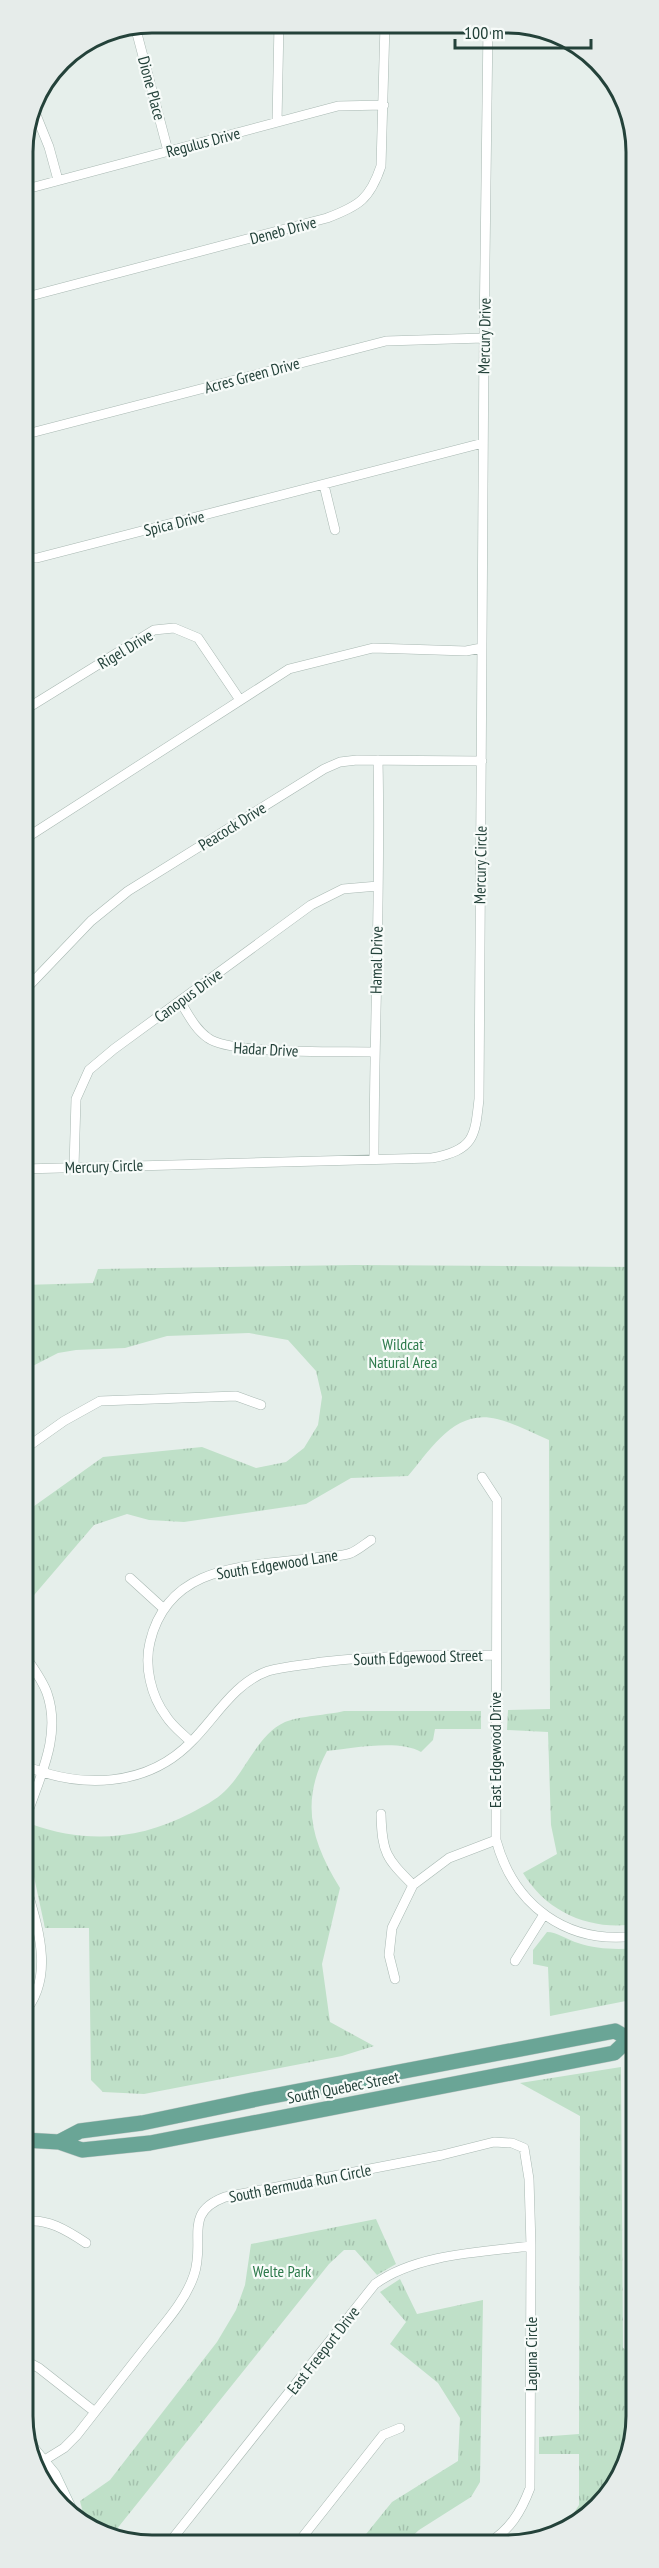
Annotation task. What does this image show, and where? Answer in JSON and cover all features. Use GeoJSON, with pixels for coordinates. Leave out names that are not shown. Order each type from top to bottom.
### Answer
{"type":"FeatureCollection","features":[{"type":"Feature","properties":{"kind":"main road","name":"South Quebec Street"},"geometry":{"type":"LineString","coordinates":[[59,2142],[80,2131],[142,2123],[615,2031],[626,2036]]}},
{"type":"Feature","properties":{"kind":"main road","name":"South Quebec Street"},"geometry":{"type":"LineString","coordinates":[[33,2141],[59,2142],[82,2150],[150,2143],[614,2053],[626,2044]]}},
{"type":"Feature","properties":{"kind":"street"},"geometry":{"type":"LineString","coordinates":[[277,122],[279,33]]}},
{"type":"Feature","properties":{"kind":"street","name":"Deneb Drive"},"geometry":{"type":"LineString","coordinates":[[33,295],[327,218],[351,209],[365,199],[375,184],[381,166],[385,33]]}},
{"type":"Feature","properties":{"kind":"street","name":"Mercury Drive"},"geometry":{"type":"LineString","coordinates":[[481,648],[488,33]]}},
{"type":"Feature","properties":{"kind":"street","name":"Dione Place"},"geometry":{"type":"LineString","coordinates":[[137,34],[168,151]]}},
{"type":"Feature","properties":{"kind":"street","name":"Regulus Drive"},"geometry":{"type":"LineString","coordinates":[[33,187],[338,106],[384,105]]}},
{"type":"Feature","properties":{"kind":"street"},"geometry":{"type":"LineString","coordinates":[[38,119],[49,147],[58,180]]}},
{"type":"Feature","properties":{"kind":"street","name":"Acres Green Drive"},"geometry":{"type":"LineString","coordinates":[[33,432],[386,341],[484,338]]}},
{"type":"Feature","properties":{"kind":"street","name":"Spica Drive"},"geometry":{"type":"LineString","coordinates":[[33,558],[324,485],[483,442]]}},
{"type":"Feature","properties":{"kind":"street"},"geometry":{"type":"LineString","coordinates":[[324,485],[335,530]]}},
{"type":"Feature","properties":{"kind":"street","name":"Rigel Drive"},"geometry":{"type":"LineString","coordinates":[[33,705],[154,630],[174,628],[198,638],[240,700]]}},
{"type":"Feature","properties":{"kind":"street"},"geometry":{"type":"LineString","coordinates":[[33,834],[289,669],[373,648],[466,651],[481,648]]}},
{"type":"Feature","properties":{"kind":"street","name":"Mercury Circle"},"geometry":{"type":"LineString","coordinates":[[33,1169],[432,1158],[449,1155],[464,1148],[476,1130],[479,1099],[481,648]]}},
{"type":"Feature","properties":{"kind":"street","name":"Peacock Drive"},"geometry":{"type":"LineString","coordinates":[[33,982],[91,921],[128,891],[324,769],[340,762],[378,760],[482,761]]}},
{"type":"Feature","properties":{"kind":"street","name":"Hamal Drive"},"geometry":{"type":"LineString","coordinates":[[374,1159],[374,1052],[380,835],[378,760]]}},
{"type":"Feature","properties":{"kind":"street","name":"Canopus Drive"},"geometry":{"type":"LineString","coordinates":[[74,1167],[76,1099],[89,1070],[327,895],[358,886],[378,886]]}},
{"type":"Feature","properties":{"kind":"street","name":"Hadar Drive"},"geometry":{"type":"LineString","coordinates":[[180,1001],[197,1028],[207,1038],[221,1046],[374,1052]]}},
{"type":"Feature","properties":{"kind":"street"},"geometry":{"type":"LineString","coordinates":[[33,1443],[64,1421],[100,1401],[236,1396],[261,1405]]}},
{"type":"Feature","properties":{"kind":"street","name":"East Edgewood Drive"},"geometry":{"type":"LineString","coordinates":[[482,1477],[497,1500],[496,1840],[500,1857],[525,1899],[543,1916],[583,1933],[626,1936]]}},
{"type":"Feature","properties":{"kind":"street","name":"South Edgewood Lane"},"geometry":{"type":"LineString","coordinates":[[191,1742],[166,1717],[155,1697],[149,1673],[148,1653],[153,1630],[164,1609],[179,1592],[200,1577],[225,1570],[351,1553],[370,1540]]}},
{"type":"Feature","properties":{"kind":"street"},"geometry":{"type":"LineString","coordinates":[[130,1578],[164,1609]]}},
{"type":"Feature","properties":{"kind":"street","name":"South Edgewood Street"},"geometry":{"type":"LineString","coordinates":[[33,1769],[42,1773],[90,1781],[110,1781],[131,1777],[170,1760],[191,1742],[235,1692],[267,1672],[369,1656],[495,1655]]}},
{"type":"Feature","properties":{"kind":"street"},"geometry":{"type":"LineString","coordinates":[[33,1670],[47,1693],[51,1745],[33,1799]]}},
{"type":"Feature","properties":{"kind":"street"},"geometry":{"type":"LineString","coordinates":[[381,1814],[382,1843],[388,1858],[413,1886]]}},
{"type":"Feature","properties":{"kind":"street"},"geometry":{"type":"LineString","coordinates":[[395,1979],[389,1955],[392,1928],[413,1886],[449,1858],[496,1840]]}},
{"type":"Feature","properties":{"kind":"street"},"geometry":{"type":"LineString","coordinates":[[33,1915],[43,1964],[38,1988],[33,1997]]}},
{"type":"Feature","properties":{"kind":"street"},"geometry":{"type":"LineString","coordinates":[[515,1961],[543,1916]]}},
{"type":"Feature","properties":{"kind":"street","name":"South Bermuda Run Circle"},"geometry":{"type":"LineString","coordinates":[[43,2461],[64,2448],[172,2314],[194,2275],[198,2257],[199,2219],[202,2210],[211,2203],[225,2197],[442,2155],[494,2142],[512,2143],[524,2148]]}},
{"type":"Feature","properties":{"kind":"street","name":"Laguna Circle"},"geometry":{"type":"LineString","coordinates":[[499,2535],[517,2518],[530,2488],[531,2246],[529,2179],[524,2148]]}},
{"type":"Feature","properties":{"kind":"street"},"geometry":{"type":"LineString","coordinates":[[33,2222],[42,2221],[64,2229],[86,2243]]}},
{"type":"Feature","properties":{"kind":"street","name":"East Freeport Drive"},"geometry":{"type":"LineString","coordinates":[[175,2535],[375,2284],[403,2267],[465,2254],[531,2246]]}},
{"type":"Feature","properties":{"kind":"street"},"geometry":{"type":"LineString","coordinates":[[33,2365],[95,2412]]}},
{"type":"Feature","properties":{"kind":"street"},"geometry":{"type":"LineString","coordinates":[[304,2535],[383,2435],[400,2428]]}},
{"type":"Feature","properties":{"kind":"street"},"geometry":{"type":"LineString","coordinates":[[40,2458],[62,2494]]}},
{"type":"Feature","properties":{"kind":"green space","name":"Wildcat Natural Area"},"geometry":{"type":"Polygon","coordinates":[[[355,1265],[626,1267],[626,1925],[603,1925],[557,1909],[544,1899],[523,1873],[557,1854],[551,1825],[548,1732],[507,1730],[508,1710],[550,1709],[549,1440],[497,1419],[482,1417],[469,1419],[445,1433],[408,1476],[351,1478],[306,1504],[184,1522],[149,1520],[127,1514],[94,1525],[33,1596],[33,1507],[103,1457],[202,1447],[256,1468],[286,1462],[304,1448],[318,1425],[322,1397],[316,1371],[288,1340],[249,1333],[167,1336],[125,1348],[58,1353],[33,1366],[33,1285],[93,1283],[98,1269],[355,1265]]]}},
{"type":"Feature","properties":{"kind":"green space"},"geometry":{"type":"Polygon","coordinates":[[[344,1711],[481,1711],[481,1729],[435,1729],[433,1740],[421,1752],[412,1748],[389,1745],[327,1751],[319,1770],[314,1787],[312,1821],[322,1854],[340,1888],[322,1964],[330,2022],[374,2046],[342,2056],[144,2094],[103,2092],[91,2080],[89,1928],[45,1928],[33,1872],[33,1825],[72,1835],[112,1836],[132,1834],[171,1822],[200,1808],[221,1794],[232,1783],[267,1735],[276,1728],[285,1722],[344,1711]]]}},
{"type":"Feature","properties":{"kind":"green space"},"geometry":{"type":"Polygon","coordinates":[[[547,1932],[592,1947],[626,1948],[626,2001],[550,2016],[548,1967],[533,1964],[533,1950],[547,1932]]]}},
{"type":"Feature","properties":{"kind":"green space"},"geometry":{"type":"Polygon","coordinates":[[[621,2067],[623,2348],[626,2350],[626,2424],[622,2447],[614,2469],[601,2489],[572,2515],[579,2505],[579,2454],[539,2454],[539,2437],[579,2434],[580,2116],[520,2083],[621,2067]]]}},
{"type":"Feature","properties":{"kind":"green space","name":"Welte Park"},"geometry":{"type":"Polygon","coordinates":[[[376,2219],[396,2264],[377,2275],[355,2250],[344,2250],[329,2264],[116,2530],[99,2523],[83,2513],[80,2501],[110,2480],[217,2342],[236,2310],[245,2285],[251,2244],[376,2219]]]}},
{"type":"Feature","properties":{"kind":"green space"},"geometry":{"type":"Polygon","coordinates":[[[400,2279],[417,2314],[483,2300],[480,2482],[471,2497],[414,2535],[365,2535],[392,2502],[458,2461],[460,2418],[438,2383],[390,2344],[406,2322],[380,2292],[400,2279]]]}}]}
